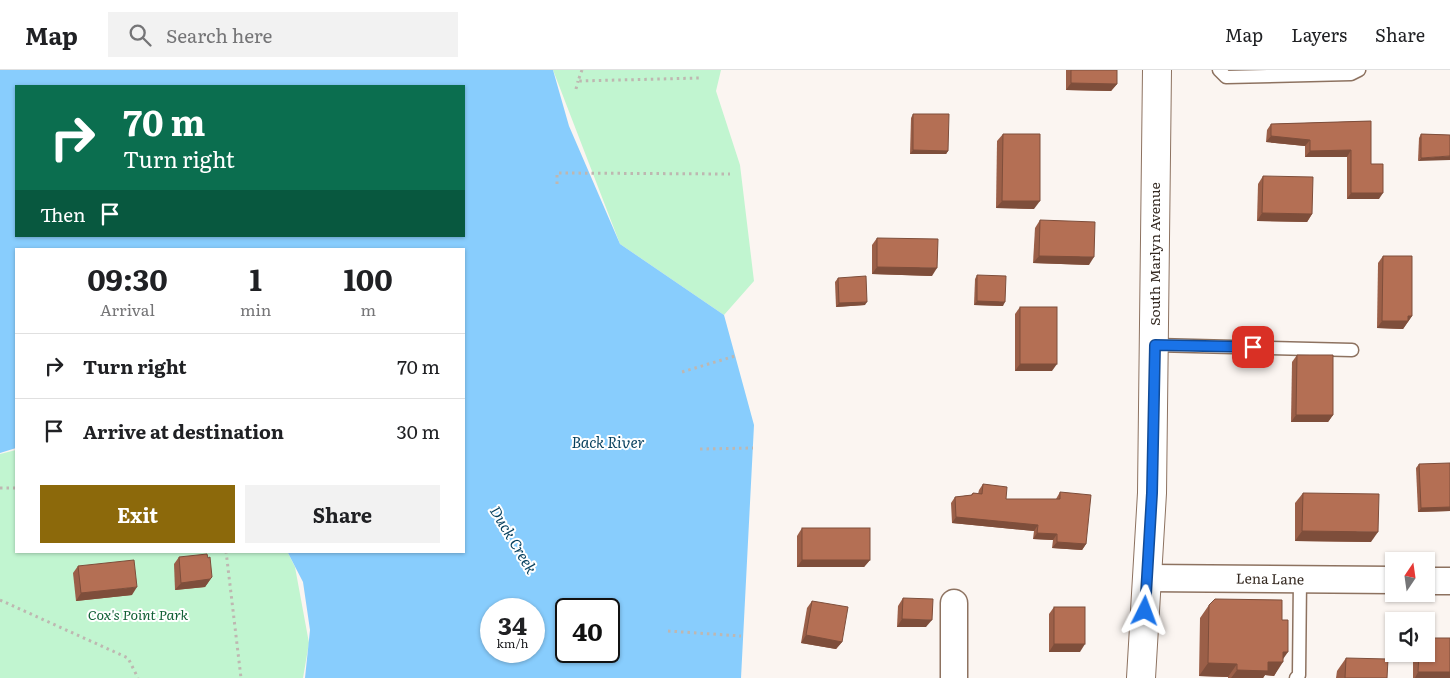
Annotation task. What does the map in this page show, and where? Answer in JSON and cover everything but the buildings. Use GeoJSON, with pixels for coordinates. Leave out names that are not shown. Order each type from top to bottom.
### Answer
{"type":"FeatureCollection","features":[{"type":"Feature","properties":{"kind":"street","name":"South Marlyn Avenue"},"geometry":{"type":"LineString","coordinates":[[1141,678],[1152,493],[1157,70]]}},
{"type":"Feature","properties":{"kind":"street","name":"Lena Lane"},"geometry":{"type":"LineString","coordinates":[[1147,578],[1385,580]]}},
{"type":"Feature","properties":{"kind":"street"},"geometry":{"type":"LineString","coordinates":[[1435,581],[1450,581]]}},
{"type":"Feature","properties":{"kind":"street"},"geometry":{"type":"LineString","coordinates":[[954,603],[954,678]]}},
{"type":"Feature","properties":{"kind":"lane"},"geometry":{"type":"LineString","coordinates":[[1219,70],[1226,77],[1351,74],[1359,70]]}},
{"type":"Feature","properties":{"kind":"lane"},"geometry":{"type":"LineString","coordinates":[[1155,345],[1352,350]]}},
{"type":"Feature","properties":{"kind":"lane"},"geometry":{"type":"LineString","coordinates":[[1296,678],[1299,675],[1300,580]]}},
{"type":"Feature","properties":{"kind":"path"},"geometry":{"type":"LineString","coordinates":[[576,88],[582,70]]}},
{"type":"Feature","properties":{"kind":"path"},"geometry":{"type":"LineString","coordinates":[[578,81],[701,78]]}},
{"type":"Feature","properties":{"kind":"path"},"geometry":{"type":"LineString","coordinates":[[557,184],[557,172],[730,174]]}},
{"type":"Feature","properties":{"kind":"path"},"geometry":{"type":"LineString","coordinates":[[682,372],[735,356]]}},
{"type":"Feature","properties":{"kind":"path"},"geometry":{"type":"LineString","coordinates":[[700,449],[753,448]]}},
{"type":"Feature","properties":{"kind":"path"},"geometry":{"type":"LineString","coordinates":[[0,488],[15,488]]}},
{"type":"Feature","properties":{"kind":"path"},"geometry":{"type":"LineString","coordinates":[[226,553],[241,678]]}},
{"type":"Feature","properties":{"kind":"path"},"geometry":{"type":"LineString","coordinates":[[0,600],[128,658],[138,678]]}},
{"type":"Feature","properties":{"kind":"path"},"geometry":{"type":"LineString","coordinates":[[668,631],[741,636]]}},
{"type":"Feature","properties":{"kind":"green space"},"geometry":{"type":"Polygon","coordinates":[[[553,70],[721,70],[716,91],[740,165],[754,281],[724,315],[620,244],[553,70]]]}},
{"type":"Feature","properties":{"kind":"green space","name":"Cox's Point Park"},"geometry":{"type":"Polygon","coordinates":[[[15,450],[15,553],[288,553],[295,567],[309,643],[303,678],[0,678],[0,454],[15,450]]]}},
{"type":"Feature","properties":{"kind":"water","name":"Back River"},"geometry":{"type":"Polygon","coordinates":[[[0,70],[553,70],[569,126],[620,244],[724,315],[754,425],[741,678],[305,678],[310,630],[303,582],[288,553],[465,553],[465,248],[15,248],[15,448],[0,453],[0,70]]]}},
{"type":"Feature","properties":{"kind":"route"},"geometry":{"type":"LineString","coordinates":[[1145,611],[1152,493],[1155,345],[1253,347]]}},
{"type":"Feature","properties":{"kind":"water label","name":"Duck Creek"},"geometry":{"type":"Point","coordinates":[513,540]}}]}
